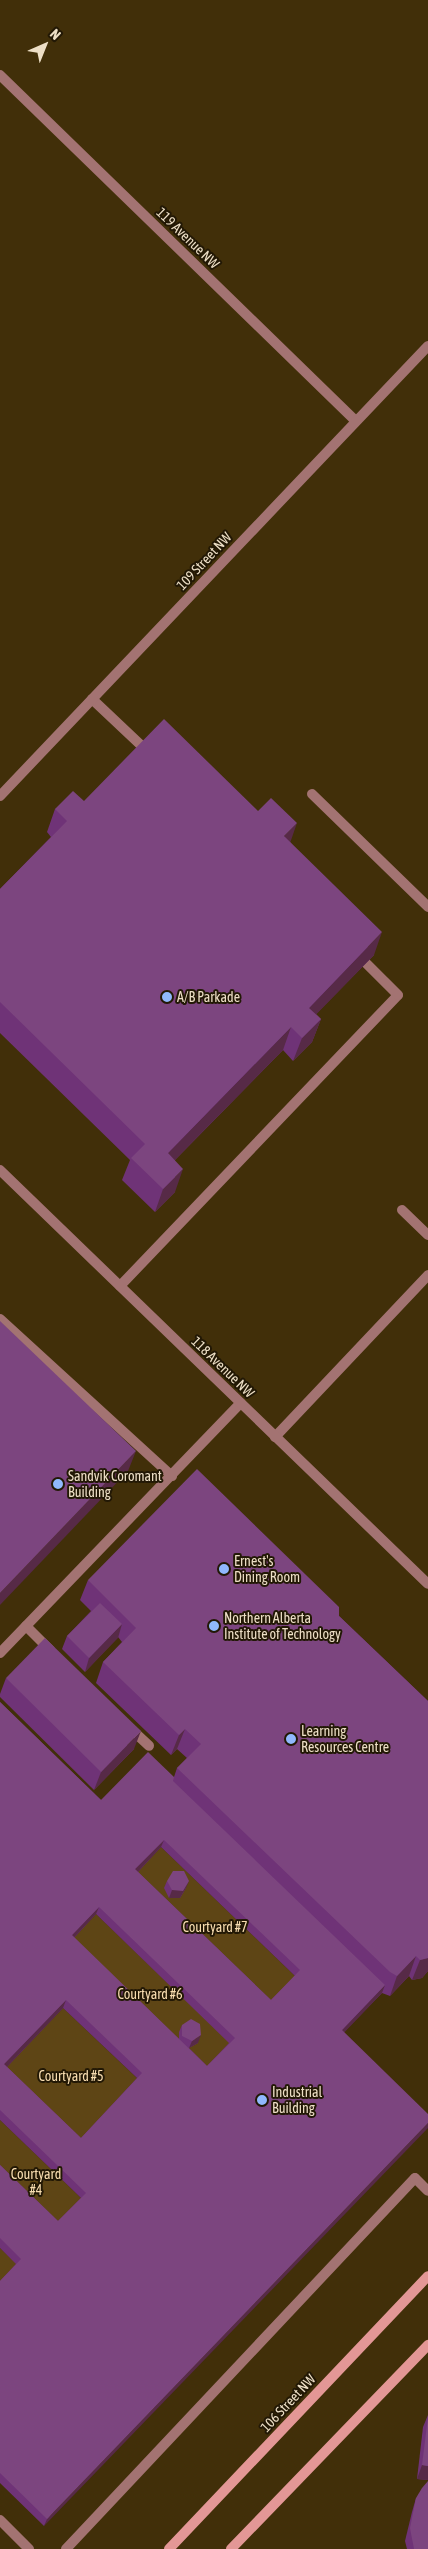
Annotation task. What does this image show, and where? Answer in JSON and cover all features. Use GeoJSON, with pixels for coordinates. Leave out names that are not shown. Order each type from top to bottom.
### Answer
{"type":"FeatureCollection","features":[{"type":"Feature","properties":{"kind":"main road","name":"106 Street NW"},"geometry":{"type":"LineString","coordinates":[[169,2549],[428,2276]]}},
{"type":"Feature","properties":{"kind":"main road"},"geometry":{"type":"LineString","coordinates":[[230,2549],[428,2345]]}},
{"type":"Feature","properties":{"kind":"street","name":"119 Avenue NW"},"geometry":{"type":"LineString","coordinates":[[0,75],[356,421]]}},
{"type":"Feature","properties":{"kind":"street","name":"109 Street NW"},"geometry":{"type":"LineString","coordinates":[[0,796],[428,346]]}},
{"type":"Feature","properties":{"kind":"street"},"geometry":{"type":"LineString","coordinates":[[92,699],[147,751]]}},
{"type":"Feature","properties":{"kind":"street"},"geometry":{"type":"LineString","coordinates":[[312,794],[428,907]]}},
{"type":"Feature","properties":{"kind":"street"},"geometry":{"type":"LineString","coordinates":[[120,1286],[398,995],[366,963]]}},
{"type":"Feature","properties":{"kind":"street","name":"118 Avenue NW"},"geometry":{"type":"LineString","coordinates":[[0,1170],[428,1584]]}},
{"type":"Feature","properties":{"kind":"street"},"geometry":{"type":"LineString","coordinates":[[402,1210],[428,1235]]}},
{"type":"Feature","properties":{"kind":"street"},"geometry":{"type":"LineString","coordinates":[[275,1436],[428,1275]]}},
{"type":"Feature","properties":{"kind":"street"},"geometry":{"type":"LineString","coordinates":[[0,1319],[172,1476]]}},
{"type":"Feature","properties":{"kind":"street"},"geometry":{"type":"LineString","coordinates":[[0,1653],[241,1403]]}},
{"type":"Feature","properties":{"kind":"street"},"geometry":{"type":"LineString","coordinates":[[26,1626],[60,1660]]}},
{"type":"Feature","properties":{"kind":"street"},"geometry":{"type":"LineString","coordinates":[[121,1720],[149,1746]]}},
{"type":"Feature","properties":{"kind":"street"},"geometry":{"type":"LineString","coordinates":[[66,2549],[415,2178],[428,2191]]}},
{"type":"Feature","properties":{"kind":"street"},"geometry":{"type":"LineString","coordinates":[[0,2520],[29,2549]]}},
{"type":"Feature","properties":{"kind":"green space","name":"Courtyard #7"},"geometry":{"type":"Polygon","coordinates":[[[161,1847],[297,1978],[268,2008],[133,1877],[161,1847]]]}},
{"type":"Feature","properties":{"kind":"green space","name":"Courtyard #6"},"geometry":{"type":"Polygon","coordinates":[[[96,1914],[232,2045],[205,2073],[69,1943],[96,1914]]]}},
{"type":"Feature","properties":{"kind":"green space","name":"Courtyard #5"},"geometry":{"type":"Polygon","coordinates":[[[63,2008],[140,2081],[78,2145],[2,2072],[63,2008]]]}},
{"type":"Feature","properties":{"kind":"green space","name":"Courtyard #4"},"geometry":{"type":"Polygon","coordinates":[[[0,2120],[83,2200],[55,2228],[0,2175],[0,2120]]]}},
{"type":"Feature","properties":{"kind":"green space"},"geometry":{"type":"Polygon","coordinates":[[[0,2248],[19,2266],[0,2286],[0,2248]]]}},
{"type":"Feature","properties":{"kind":"building","name":"A/B Parkade"},"geometry":{"type":"Polygon","coordinates":[[[164,719],[258,811],[271,798],[297,823],[284,836],[382,932],[309,1008],[321,1019],[302,1038],[291,1027],[168,1153],[183,1169],[163,1189],[131,1158],[145,1144],[0,1002],[0,889],[67,821],[55,809],[73,791],[84,801],[164,719]]]}},
{"type":"Feature","properties":{"kind":"building","name":"Sandvik Coromant Building"},"geometry":{"type":"Polygon","coordinates":[[[0,1321],[136,1451],[0,1593],[0,1321]]]}},
{"type":"Feature","properties":{"kind":"building","name":"Learning Resources Centre"},"geometry":{"type":"Polygon","coordinates":[[[197,1469],[339,1607],[339,1616],[428,1701],[428,1958],[420,1960],[416,1956],[397,1976],[390,1972],[177,1768],[201,1744],[185,1729],[179,1735],[103,1662],[136,1628],[88,1580],[197,1469]]]}},
{"type":"Feature","properties":{"kind":"building"},"geometry":{"type":"Polygon","coordinates":[[[100,1603],[122,1624],[89,1658],[67,1636],[100,1603]]]}},
{"type":"Feature","properties":{"kind":"building"},"geometry":{"type":"Polygon","coordinates":[[[45,1638],[141,1731],[101,1772],[6,1678],[45,1638]]]}},
{"type":"Feature","properties":{"kind":"building","name":"Industrial Building"},"geometry":{"type":"Polygon","coordinates":[[[0,1702],[101,1800],[148,1752],[174,1777],[173,1781],[385,1985],[342,2030],[428,2114],[428,2123],[47,2519],[0,2473],[0,2281],[21,2259],[0,2238],[0,2165],[58,2221],[86,2193],[0,2110],[0,1702]],[[164,1840],[135,1869],[271,2000],[300,1970],[164,1840]],[[99,1907],[72,1935],[207,2066],[235,2038],[99,1907]],[[66,2000],[4,2064],[81,2138],[142,2073],[66,2000]]]}},
{"type":"Feature","properties":{"kind":"building"},"geometry":{"type":"Polygon","coordinates":[[[173,1871],[184,1871],[189,1881],[183,1891],[172,1890],[167,1881],[173,1871]]]}},
{"type":"Feature","properties":{"kind":"building"},"geometry":{"type":"Polygon","coordinates":[[[191,2019],[200,2024],[201,2035],[192,2041],[182,2036],[182,2025],[191,2019]]]}},
{"type":"Feature","properties":{"kind":"building"},"geometry":{"type":"Polygon","coordinates":[[[428,2417],[428,2466],[422,2465],[428,2417]]]}},
{"type":"Feature","properties":{"kind":"building"},"geometry":{"type":"Polygon","coordinates":[[[428,2481],[428,2549],[414,2549],[410,2528],[416,2498],[428,2481]]]}},
{"type":"Feature","properties":{"kind":"place","name":"A/B Parkade"},"geometry":{"type":"Point","coordinates":[167,997]}},
{"type":"Feature","properties":{"kind":"place","name":"Sandvik Coromant Building"},"geometry":{"type":"Point","coordinates":[58,1484]}},
{"type":"Feature","properties":{"kind":"place","name":"Ernest's Dining Room"},"geometry":{"type":"Point","coordinates":[224,1569]}},
{"type":"Feature","properties":{"kind":"place","name":"Northern Alberta Institute of Technology"},"geometry":{"type":"Point","coordinates":[214,1626]}},
{"type":"Feature","properties":{"kind":"place","name":"Learning Resources Centre"},"geometry":{"type":"Point","coordinates":[291,1739]}},
{"type":"Feature","properties":{"kind":"place","name":"Industrial Building"},"geometry":{"type":"Point","coordinates":[262,2100]}}]}
